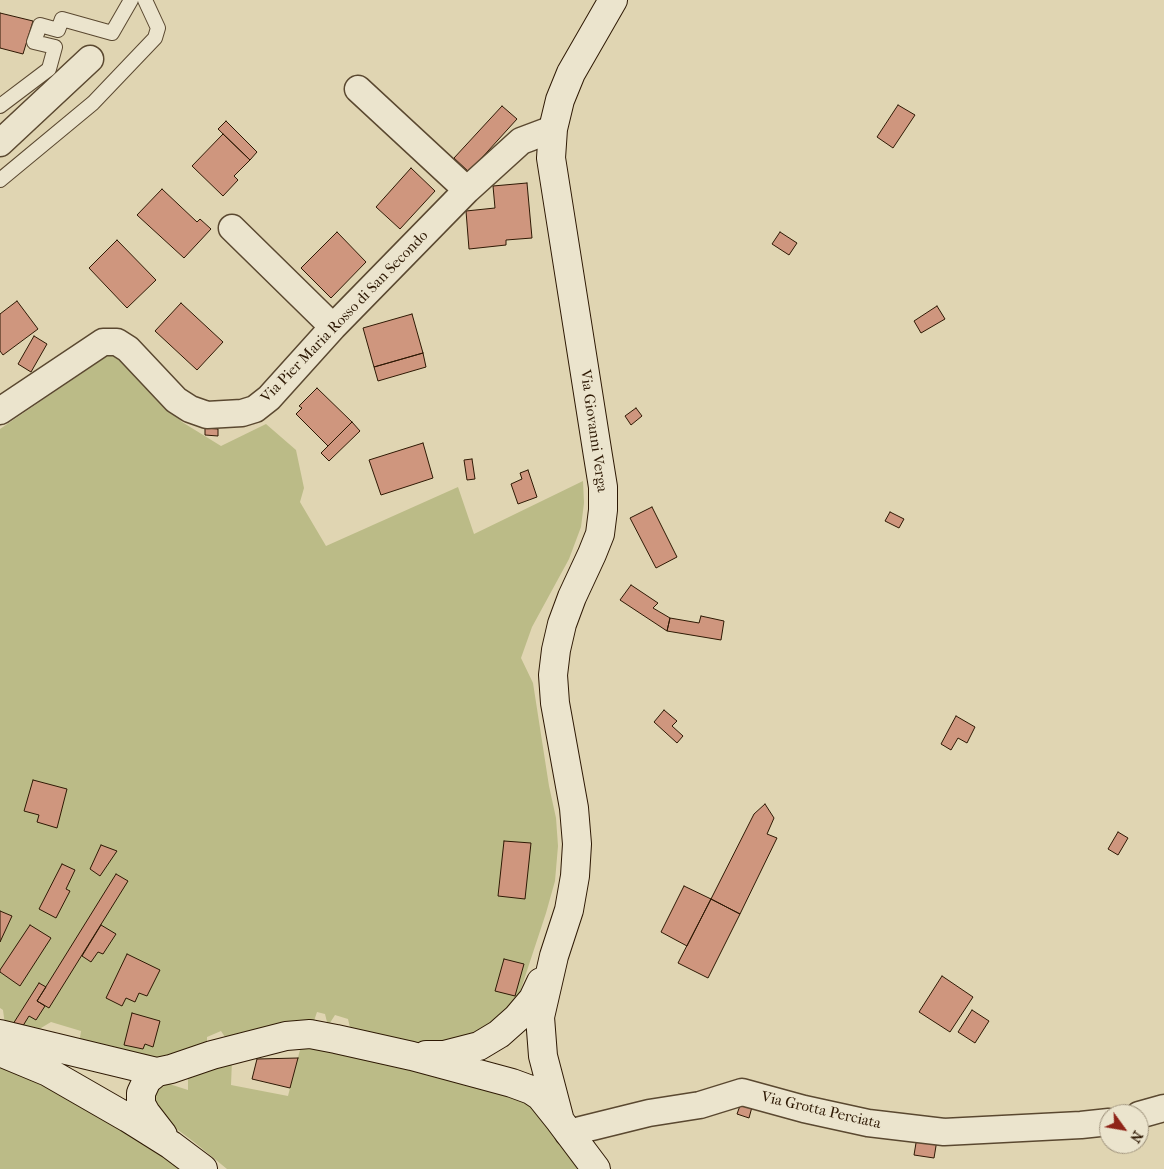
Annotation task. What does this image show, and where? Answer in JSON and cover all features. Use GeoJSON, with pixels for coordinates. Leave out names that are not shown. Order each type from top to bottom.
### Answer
{"type":"FeatureCollection","features":[{"type":"Feature","properties":{"kind":"street","name":"Via Giovanni Verga"},"geometry":{"type":"LineString","coordinates":[[554,956],[569,910],[575,876],[577,844],[574,808],[555,702],[553,675],[562,624],[572,596],[600,534],[604,510],[603,487],[551,158],[553,129],[560,100],[571,73],[613,0]]}},
{"type":"Feature","properties":{"kind":"street"},"geometry":{"type":"LineString","coordinates":[[0,143],[90,59]]}},
{"type":"Feature","properties":{"kind":"street"},"geometry":{"type":"LineString","coordinates":[[358,89],[467,190]]}},
{"type":"Feature","properties":{"kind":"street","name":"Via Pier Maria Rosso di San Secondo"},"geometry":{"type":"LineString","coordinates":[[0,411],[103,342],[117,342],[128,349],[176,400],[190,409],[207,415],[242,413],[256,409],[269,398],[333,327],[467,190],[521,141],[553,129]]}},
{"type":"Feature","properties":{"kind":"street"},"geometry":{"type":"LineString","coordinates":[[232,228],[333,327]]}},
{"type":"Feature","properties":{"kind":"street"},"geometry":{"type":"LineString","coordinates":[[412,1056],[444,1055],[480,1046],[499,1034],[517,1018],[533,999],[554,956]]}},
{"type":"Feature","properties":{"kind":"street"},"geometry":{"type":"LineString","coordinates":[[554,956],[540,1017],[543,1056],[564,1127]]}},
{"type":"Feature","properties":{"kind":"street"},"geometry":{"type":"LineString","coordinates":[[0,1034],[157,1072],[268,1040],[310,1034],[412,1056],[512,1083],[531,1090],[540,1096],[596,1169]]}},
{"type":"Feature","properties":{"kind":"street"},"geometry":{"type":"LineString","coordinates":[[0,1052],[48,1072],[128,1118],[171,1145],[203,1169]]}},
{"type":"Feature","properties":{"kind":"street"},"geometry":{"type":"LineString","coordinates":[[157,1072],[147,1080],[141,1092],[141,1104],[171,1145]]}},
{"type":"Feature","properties":{"kind":"street","name":"Via Grotta Perciata"},"geometry":{"type":"LineString","coordinates":[[564,1127],[700,1105],[742,1092],[804,1109],[868,1123],[944,1132],[1099,1123]]}},
{"type":"Feature","properties":{"kind":"street"},"geometry":{"type":"LineString","coordinates":[[1149,1112],[1164,1108]]}},
{"type":"Feature","properties":{"kind":"lane"},"geometry":{"type":"LineString","coordinates":[[0,106],[49,69],[55,47],[34,42],[40,25],[58,30],[62,19],[112,33],[131,0]]}},
{"type":"Feature","properties":{"kind":"lane"},"geometry":{"type":"LineString","coordinates":[[0,180],[93,103],[154,38],[158,28],[145,0]]}},
{"type":"Feature","properties":{"kind":"green space"},"geometry":{"type":"Polygon","coordinates":[[[113,352],[182,422],[221,446],[266,424],[296,450],[304,488],[300,502],[326,546],[458,487],[474,534],[583,481],[584,503],[581,527],[569,559],[532,627],[521,658],[533,683],[549,786],[556,818],[558,846],[555,881],[518,998],[487,1032],[420,1047],[351,1032],[348,1019],[335,1015],[328,1026],[325,1014],[317,1012],[313,1024],[225,1037],[221,1031],[207,1037],[207,1046],[168,1060],[79,1044],[81,1031],[51,1022],[31,1034],[5,1025],[3,1010],[0,1008],[0,429],[113,352]]]}},
{"type":"Feature","properties":{"kind":"green space"},"geometry":{"type":"Polygon","coordinates":[[[301,1046],[319,1047],[522,1096],[581,1169],[227,1169],[166,1121],[154,1101],[155,1092],[160,1081],[188,1090],[188,1073],[232,1060],[231,1085],[288,1096],[301,1046]]]}},
{"type":"Feature","properties":{"kind":"green space"},"geometry":{"type":"Polygon","coordinates":[[[0,1065],[100,1114],[157,1151],[180,1169],[0,1169],[0,1065]]]}},
{"type":"Feature","properties":{"kind":"building"},"geometry":{"type":"Polygon","coordinates":[[[0,13],[33,21],[23,54],[0,48],[0,13]]]}},
{"type":"Feature","properties":{"kind":"building"},"geometry":{"type":"Polygon","coordinates":[[[898,105],[915,115],[893,148],[877,137],[898,105]]]}},
{"type":"Feature","properties":{"kind":"building"},"geometry":{"type":"Polygon","coordinates":[[[502,106],[517,119],[469,172],[454,158],[502,106]]]}},
{"type":"Feature","properties":{"kind":"building"},"geometry":{"type":"Polygon","coordinates":[[[226,121],[257,152],[250,160],[218,129],[226,121]]]}},
{"type":"Feature","properties":{"kind":"building"},"geometry":{"type":"Polygon","coordinates":[[[223,134],[250,160],[234,176],[238,180],[223,196],[192,166],[223,134]]]}},
{"type":"Feature","properties":{"kind":"building"},"geometry":{"type":"Polygon","coordinates":[[[411,168],[435,191],[400,229],[376,207],[411,168]]]}},
{"type":"Feature","properties":{"kind":"building"},"geometry":{"type":"Polygon","coordinates":[[[527,183],[532,238],[506,240],[506,245],[469,249],[466,211],[495,208],[493,186],[527,183]]]}},
{"type":"Feature","properties":{"kind":"building"},"geometry":{"type":"Polygon","coordinates":[[[162,189],[197,222],[200,219],[211,229],[184,258],[137,215],[162,189]]]}},
{"type":"Feature","properties":{"kind":"building"},"geometry":{"type":"Polygon","coordinates":[[[337,232],[366,262],[331,298],[301,268],[337,232]]]}},
{"type":"Feature","properties":{"kind":"building"},"geometry":{"type":"Polygon","coordinates":[[[780,232],[797,243],[789,255],[772,244],[780,232]]]}},
{"type":"Feature","properties":{"kind":"building"},"geometry":{"type":"Polygon","coordinates":[[[117,240],[156,280],[127,308],[89,268],[117,240]]]}},
{"type":"Feature","properties":{"kind":"building"},"geometry":{"type":"Polygon","coordinates":[[[17,301],[38,329],[3,355],[0,351],[0,314],[17,301]]]}},
{"type":"Feature","properties":{"kind":"building"},"geometry":{"type":"Polygon","coordinates":[[[181,303],[223,342],[197,370],[155,331],[181,303]]]}},
{"type":"Feature","properties":{"kind":"building"},"geometry":{"type":"Polygon","coordinates":[[[937,306],[945,319],[921,333],[914,321],[937,306]]]}},
{"type":"Feature","properties":{"kind":"building"},"geometry":{"type":"Polygon","coordinates":[[[412,314],[423,353],[374,367],[363,328],[412,314]]]}},
{"type":"Feature","properties":{"kind":"building"},"geometry":{"type":"Polygon","coordinates":[[[34,336],[47,344],[31,372],[18,364],[34,336]]]}},
{"type":"Feature","properties":{"kind":"building"},"geometry":{"type":"Polygon","coordinates":[[[423,353],[426,367],[378,381],[374,367],[423,353]]]}},
{"type":"Feature","properties":{"kind":"building"},"geometry":{"type":"Polygon","coordinates":[[[317,388],[352,422],[328,446],[296,414],[302,408],[299,406],[317,388]]]}},
{"type":"Feature","properties":{"kind":"building"},"geometry":{"type":"Polygon","coordinates":[[[636,408],[642,416],[631,425],[625,416],[636,408]]]}},
{"type":"Feature","properties":{"kind":"building"},"geometry":{"type":"Polygon","coordinates":[[[352,422],[360,431],[329,461],[321,453],[352,422]]]}},
{"type":"Feature","properties":{"kind":"building"},"geometry":{"type":"Polygon","coordinates":[[[205,428],[218,429],[218,436],[205,435],[205,428]]]}},
{"type":"Feature","properties":{"kind":"building"},"geometry":{"type":"Polygon","coordinates":[[[423,443],[433,478],[381,495],[369,460],[423,443]]]}},
{"type":"Feature","properties":{"kind":"building"},"geometry":{"type":"Polygon","coordinates":[[[472,459],[475,479],[467,480],[464,460],[472,459]]]}},
{"type":"Feature","properties":{"kind":"building"},"geometry":{"type":"Polygon","coordinates":[[[528,470],[537,497],[518,504],[511,484],[522,479],[520,473],[528,470]]]}},
{"type":"Feature","properties":{"kind":"building"},"geometry":{"type":"Polygon","coordinates":[[[652,507],[677,557],[656,568],[630,518],[652,507]]]}},
{"type":"Feature","properties":{"kind":"building"},"geometry":{"type":"Polygon","coordinates":[[[890,512],[904,519],[899,528],[885,521],[890,512]]]}},
{"type":"Feature","properties":{"kind":"building"},"geometry":{"type":"Polygon","coordinates":[[[631,585],[658,603],[653,608],[670,618],[667,631],[620,600],[631,585]]]}},
{"type":"Feature","properties":{"kind":"building"},"geometry":{"type":"Polygon","coordinates":[[[701,616],[724,621],[721,640],[667,631],[670,618],[699,623],[701,616]]]}},
{"type":"Feature","properties":{"kind":"building"},"geometry":{"type":"Polygon","coordinates":[[[664,710],[677,721],[672,726],[683,736],[677,743],[654,722],[664,710]]]}},
{"type":"Feature","properties":{"kind":"building"},"geometry":{"type":"Polygon","coordinates":[[[956,716],[975,727],[967,743],[958,738],[951,750],[941,744],[956,716]]]}},
{"type":"Feature","properties":{"kind":"building"},"geometry":{"type":"Polygon","coordinates":[[[33,780],[67,789],[57,828],[37,822],[39,815],[24,811],[33,780]]]}},
{"type":"Feature","properties":{"kind":"building"},"geometry":{"type":"Polygon","coordinates":[[[765,804],[774,818],[767,834],[777,838],[740,914],[711,899],[754,814],[765,804]]]}},
{"type":"Feature","properties":{"kind":"building"},"geometry":{"type":"Polygon","coordinates":[[[1118,832],[1128,838],[1118,855],[1108,849],[1118,832]]]}},
{"type":"Feature","properties":{"kind":"building"},"geometry":{"type":"Polygon","coordinates":[[[504,841],[531,843],[525,899],[498,896],[504,841]]]}},
{"type":"Feature","properties":{"kind":"building"},"geometry":{"type":"Polygon","coordinates":[[[101,845],[117,851],[100,876],[90,869],[101,845]]]}},
{"type":"Feature","properties":{"kind":"building"},"geometry":{"type":"Polygon","coordinates":[[[62,864],[75,870],[66,889],[70,891],[56,918],[39,909],[62,864]]]}},
{"type":"Feature","properties":{"kind":"building"},"geometry":{"type":"Polygon","coordinates":[[[116,874],[128,881],[49,1008],[37,1001],[116,874]]]}},
{"type":"Feature","properties":{"kind":"building"},"geometry":{"type":"Polygon","coordinates":[[[684,886],[711,899],[687,946],[661,932],[684,886]]]}},
{"type":"Feature","properties":{"kind":"building"},"geometry":{"type":"Polygon","coordinates":[[[711,899],[740,914],[708,978],[678,963],[711,899]]]}},
{"type":"Feature","properties":{"kind":"building"},"geometry":{"type":"Polygon","coordinates":[[[0,911],[12,916],[0,942],[0,911]]]}},
{"type":"Feature","properties":{"kind":"building"},"geometry":{"type":"Polygon","coordinates":[[[30,925],[51,938],[20,986],[0,972],[0,970],[30,925]]]}},
{"type":"Feature","properties":{"kind":"building"},"geometry":{"type":"Polygon","coordinates":[[[101,925],[116,934],[103,954],[98,952],[91,962],[82,956],[101,925]]]}},
{"type":"Feature","properties":{"kind":"building"},"geometry":{"type":"Polygon","coordinates":[[[127,954],[160,970],[147,996],[139,993],[135,1002],[126,998],[122,1006],[106,998],[127,954]]]}},
{"type":"Feature","properties":{"kind":"building"},"geometry":{"type":"Polygon","coordinates":[[[504,959],[524,964],[515,996],[495,991],[504,959]]]}},
{"type":"Feature","properties":{"kind":"building"},"geometry":{"type":"Polygon","coordinates":[[[942,976],[973,997],[950,1032],[919,1012],[942,976]]]}},
{"type":"Feature","properties":{"kind":"building"},"geometry":{"type":"Polygon","coordinates":[[[39,983],[46,987],[37,1001],[45,1006],[36,1020],[29,1016],[21,1029],[13,1024],[39,983]]]}},
{"type":"Feature","properties":{"kind":"building"},"geometry":{"type":"Polygon","coordinates":[[[972,1010],[989,1021],[975,1043],[958,1032],[972,1010]]]}},
{"type":"Feature","properties":{"kind":"building"},"geometry":{"type":"Polygon","coordinates":[[[132,1013],[160,1021],[153,1047],[145,1044],[143,1049],[124,1045],[132,1013]]]}},
{"type":"Feature","properties":{"kind":"building"},"geometry":{"type":"Polygon","coordinates":[[[298,1058],[290,1088],[252,1079],[257,1059],[298,1058]]]}},
{"type":"Feature","properties":{"kind":"building"},"geometry":{"type":"Polygon","coordinates":[[[741,1103],[752,1107],[749,1118],[737,1114],[741,1103]]]}},
{"type":"Feature","properties":{"kind":"building"},"geometry":{"type":"Polygon","coordinates":[[[917,1137],[937,1140],[934,1158],[914,1155],[917,1137]]]}}]}
